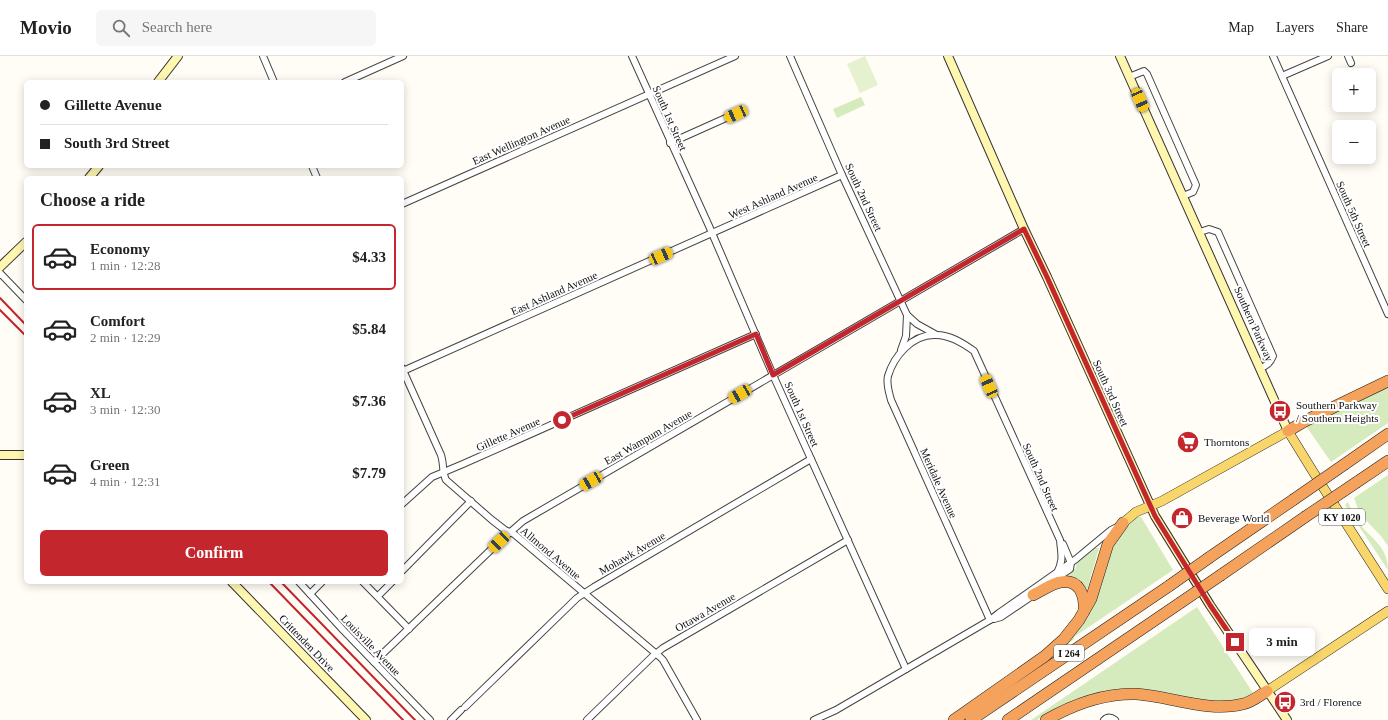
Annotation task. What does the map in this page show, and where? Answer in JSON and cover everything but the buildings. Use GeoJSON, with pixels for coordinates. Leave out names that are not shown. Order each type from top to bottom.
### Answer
{"type":"FeatureCollection","features":[{"type":"Feature","properties":{"kind":"highway"},"geometry":{"type":"LineString","coordinates":[[1288,431],[1388,380]]}},
{"type":"Feature","properties":{"kind":"highway","name":"I 264"},"geometry":{"type":"LineString","coordinates":[[971,720],[1388,434]]}},
{"type":"Feature","properties":{"kind":"highway","name":"I 264"},"geometry":{"type":"LineString","coordinates":[[1008,720],[1388,461]]}},
{"type":"Feature","properties":{"kind":"highway"},"geometry":{"type":"LineString","coordinates":[[954,720],[1045,656],[1064,639],[1079,620],[1091,599],[1108,544],[1123,523]]}},
{"type":"Feature","properties":{"kind":"highway"},"geometry":{"type":"LineString","coordinates":[[1033,595],[1056,583],[1070,582],[1080,588],[1083,594],[1085,600],[1084,610]]}},
{"type":"Feature","properties":{"kind":"highway"},"geometry":{"type":"LineString","coordinates":[[1046,720],[1078,704],[1113,695],[1137,694],[1217,707],[1226,707],[1247,702],[1267,691]]}},
{"type":"Feature","properties":{"kind":"main road"},"geometry":{"type":"LineString","coordinates":[[160,80],[178,56]]}},
{"type":"Feature","properties":{"kind":"main road","name":"South 3rd Street"},"geometry":{"type":"LineString","coordinates":[[948,56],[1024,229],[1150,506],[1163,530],[1210,605],[1286,720]]}},
{"type":"Feature","properties":{"kind":"main road","name":"Southern Parkway"},"geometry":{"type":"LineString","coordinates":[[1120,56],[1288,431],[1388,589]]}},
{"type":"Feature","properties":{"kind":"main road"},"geometry":{"type":"LineString","coordinates":[[3,264],[24,244]]}},
{"type":"Feature","properties":{"kind":"main road"},"geometry":{"type":"LineString","coordinates":[[1123,523],[1136,512],[1162,501],[1288,431]]}},
{"type":"Feature","properties":{"kind":"main road"},"geometry":{"type":"LineString","coordinates":[[0,455],[24,456]]}},
{"type":"Feature","properties":{"kind":"main road","name":"Crittenden Drive"},"geometry":{"type":"LineString","coordinates":[[234,584],[366,720]]}},
{"type":"Feature","properties":{"kind":"main road"},"geometry":{"type":"LineString","coordinates":[[1267,691],[1388,611]]}},
{"type":"Feature","properties":{"kind":"street"},"geometry":{"type":"LineString","coordinates":[[263,56],[273,80]]}},
{"type":"Feature","properties":{"kind":"street"},"geometry":{"type":"LineString","coordinates":[[349,80],[403,56]]}},
{"type":"Feature","properties":{"kind":"street","name":"South 1st Street"},"geometry":{"type":"LineString","coordinates":[[632,56],[712,234],[773,375],[906,669]]}},
{"type":"Feature","properties":{"kind":"street","name":"East Wellington Avenue"},"geometry":{"type":"LineString","coordinates":[[404,203],[735,56]]}},
{"type":"Feature","properties":{"kind":"street","name":"South 2nd Street"},"geometry":{"type":"LineString","coordinates":[[790,56],[842,175],[907,315],[917,324],[935,334],[957,340],[974,351],[1060,540],[1062,560],[1058,573]]}},
{"type":"Feature","properties":{"kind":"street","name":"South 5th Street"},"geometry":{"type":"LineString","coordinates":[[1273,56],[1388,314]]}},
{"type":"Feature","properties":{"kind":"street"},"geometry":{"type":"LineString","coordinates":[[1282,76],[1328,56]]}},
{"type":"Feature","properties":{"kind":"street"},"geometry":{"type":"LineString","coordinates":[[1348,56],[1351,63]]}},
{"type":"Feature","properties":{"kind":"street"},"geometry":{"type":"LineString","coordinates":[[1129,77],[1144,71],[1147,74],[1196,185],[1193,192],[1183,196]]}},
{"type":"Feature","properties":{"kind":"street"},"geometry":{"type":"LineString","coordinates":[[670,143],[736,114]]}},
{"type":"Feature","properties":{"kind":"street","name":"West Ashland Avenue"},"geometry":{"type":"LineString","coordinates":[[712,234],[842,175]]}},
{"type":"Feature","properties":{"kind":"street","name":"East Wampum Avenue"},"geometry":{"type":"LineString","coordinates":[[374,662],[523,521],[1024,229]]}},
{"type":"Feature","properties":{"kind":"street"},"geometry":{"type":"LineString","coordinates":[[1200,232],[1209,229],[1218,232],[1237,274],[1273,356],[1271,362],[1260,368]]}},
{"type":"Feature","properties":{"kind":"street","name":"East Ashland Avenue"},"geometry":{"type":"LineString","coordinates":[[404,370],[712,234]]}},
{"type":"Feature","properties":{"kind":"street"},"geometry":{"type":"LineString","coordinates":[[0,273],[24,298]]}},
{"type":"Feature","properties":{"kind":"street","name":"Meridale Avenue"},"geometry":{"type":"LineString","coordinates":[[907,315],[906,336],[900,354],[888,376],[888,389],[891,400],[990,620]]}},
{"type":"Feature","properties":{"kind":"street","name":"Gillette Avenue"},"geometry":{"type":"LineString","coordinates":[[404,502],[432,477],[756,334]]}},
{"type":"Feature","properties":{"kind":"street","name":"Meridale Avenue"},"geometry":{"type":"LineString","coordinates":[[900,354],[916,340],[935,334]]}},
{"type":"Feature","properties":{"kind":"street","name":"Allmond Avenue"},"geometry":{"type":"LineString","coordinates":[[404,372],[441,455],[443,472],[449,483],[501,527],[514,534],[656,653],[663,660],[697,720]]}},
{"type":"Feature","properties":{"kind":"street","name":"Mohawk Avenue"},"geometry":{"type":"LineString","coordinates":[[451,720],[584,593],[811,459]]}},
{"type":"Feature","properties":{"kind":"street"},"geometry":{"type":"LineString","coordinates":[[404,569],[471,501]]}},
{"type":"Feature","properties":{"kind":"street"},"geometry":{"type":"LineString","coordinates":[[814,720],[836,710],[990,620],[1058,573],[1111,530],[1123,523]]}},
{"type":"Feature","properties":{"kind":"street","name":"Ottawa Avenue"},"geometry":{"type":"LineString","coordinates":[[587,720],[656,653],[848,540]]}},
{"type":"Feature","properties":{"kind":"street","name":"South 2nd Street"},"geometry":{"type":"LineString","coordinates":[[1060,540],[1063,543],[1071,563]]}},
{"type":"Feature","properties":{"kind":"street"},"geometry":{"type":"LineString","coordinates":[[990,620],[1001,617],[1070,569],[1071,563]]}},
{"type":"Feature","properties":{"kind":"street","name":"Louisville Avenue"},"geometry":{"type":"LineString","coordinates":[[302,584],[343,630],[430,720]]}},
{"type":"Feature","properties":{"kind":"street"},"geometry":{"type":"LineString","coordinates":[[310,594],[320,584]]}},
{"type":"Feature","properties":{"kind":"street"},"geometry":{"type":"LineString","coordinates":[[365,584],[409,629]]}},
{"type":"Feature","properties":{"kind":"street"},"geometry":{"type":"LineString","coordinates":[[378,596],[390,584]]}},
{"type":"Feature","properties":{"kind":"street"},"geometry":{"type":"LineString","coordinates":[[1104,720],[1107,717],[1110,717],[1115,720]]}},
{"type":"Feature","properties":{"kind":"green space"},"geometry":{"type":"Polygon","coordinates":[[[865,56],[878,85],[860,93],[847,64],[865,56]]]}},
{"type":"Feature","properties":{"kind":"green space"},"geometry":{"type":"Polygon","coordinates":[[[861,97],[865,105],[837,118],[833,109],[861,97]]]}},
{"type":"Feature","properties":{"kind":"green space"},"geometry":{"type":"Polygon","coordinates":[[[1388,386],[1388,423],[1331,462],[1306,426],[1388,386]]]}},
{"type":"Feature","properties":{"kind":"green space"},"geometry":{"type":"Polygon","coordinates":[[[1388,475],[1388,546],[1381,536],[1360,514],[1354,498],[1388,475]]]}},
{"type":"Feature","properties":{"kind":"green space"},"geometry":{"type":"Polygon","coordinates":[[[1348,502],[1356,520],[1382,549],[1387,562],[1388,570],[1345,505],[1348,502]]]}},
{"type":"Feature","properties":{"kind":"green space"},"geometry":{"type":"Polygon","coordinates":[[[1138,517],[1141,517],[1173,570],[1074,637],[1074,639],[1066,645],[1115,542],[1125,528],[1138,517]]]}},
{"type":"Feature","properties":{"kind":"green space"},"geometry":{"type":"Polygon","coordinates":[[[1096,548],[1099,548],[1087,590],[1081,583],[1065,576],[1076,568],[1076,564],[1096,548]]]}},
{"type":"Feature","properties":{"kind":"green space"},"geometry":{"type":"Polygon","coordinates":[[[1197,607],[1253,693],[1252,695],[1241,700],[1228,702],[1210,701],[1146,691],[1061,706],[1037,720],[1031,720],[1197,607]]]}},
{"type":"Feature","properties":{"kind":"railway"},"geometry":{"type":"LineString","coordinates":[[0,298],[24,323]]}},
{"type":"Feature","properties":{"kind":"railway"},"geometry":{"type":"LineString","coordinates":[[0,310],[24,334]]}},
{"type":"Feature","properties":{"kind":"railway"},"geometry":{"type":"LineString","coordinates":[[271,584],[403,720]]}},
{"type":"Feature","properties":{"kind":"railway"},"geometry":{"type":"LineString","coordinates":[[283,584],[415,720]]}},
{"type":"Feature","properties":{"kind":"place","name":"Southern Parkway / Southern Heights"},"geometry":{"type":"Point","coordinates":[1280,411]}},
{"type":"Feature","properties":{"kind":"place","name":"Thorntons"},"geometry":{"type":"Point","coordinates":[1188,442]}},
{"type":"Feature","properties":{"kind":"place","name":"Beverage World"},"geometry":{"type":"Point","coordinates":[1182,518]}},
{"type":"Feature","properties":{"kind":"place","name":"3rd / Florence"},"geometry":{"type":"Point","coordinates":[1285,702]}},
{"type":"Feature","properties":{"kind":"route"},"geometry":{"type":"LineString","coordinates":[[562,420],[756,334],[773,375],[1024,229],[1155,516],[1210,605],[1235,642]]}}]}
